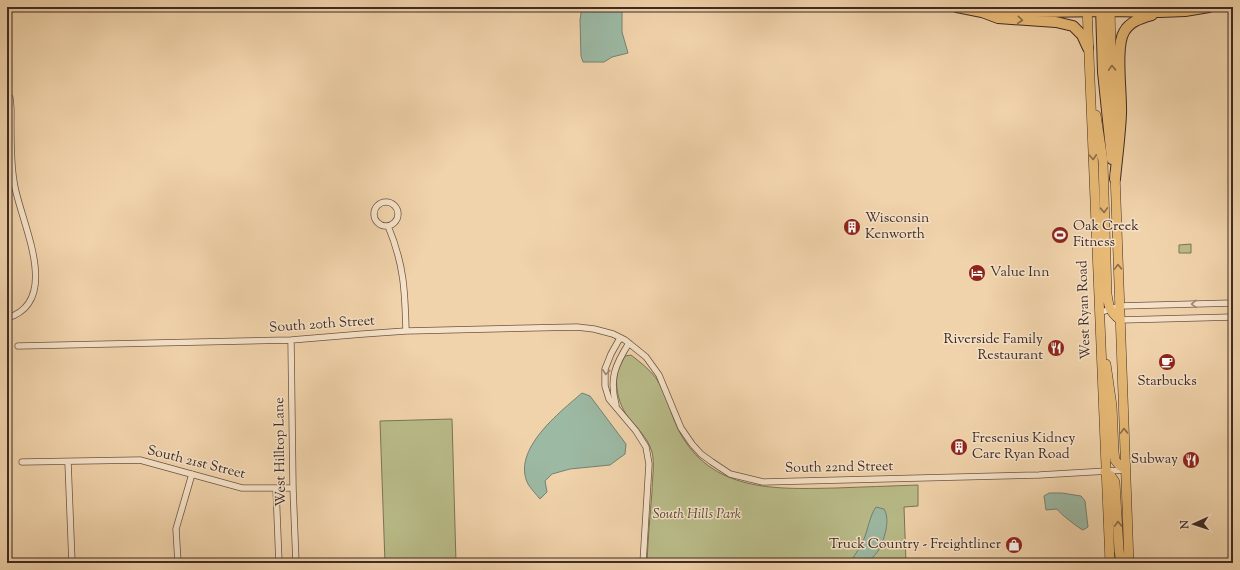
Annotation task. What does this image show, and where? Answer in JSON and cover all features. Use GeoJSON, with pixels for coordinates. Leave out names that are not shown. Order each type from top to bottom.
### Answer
{"type":"FeatureCollection","features":[{"type":"Feature","properties":{"kind":"highway"},"geometry":{"type":"LineString","coordinates":[[957,7],[982,12],[998,18],[1056,22],[1073,26],[1082,35],[1088,48]]}},
{"type":"Feature","properties":{"kind":"highway"},"geometry":{"type":"LineString","coordinates":[[982,12],[998,10],[1034,12],[1087,9],[1160,12],[1185,11],[1209,7]]}},
{"type":"Feature","properties":{"kind":"highway"},"geometry":{"type":"LineString","coordinates":[[1105,9],[1103,72],[1115,179]]}},
{"type":"Feature","properties":{"kind":"highway"},"geometry":{"type":"LineString","coordinates":[[1115,179],[1121,113],[1120,44],[1123,32],[1128,26],[1139,19],[1160,12]]}},
{"type":"Feature","properties":{"kind":"main road","name":"West Ryan Road"},"geometry":{"type":"LineString","coordinates":[[1087,9],[1105,472],[1110,563]]}},
{"type":"Feature","properties":{"kind":"main road"},"geometry":{"type":"LineString","coordinates":[[1090,88],[1097,121],[1102,161],[1107,294],[1110,309],[1120,320]]}},
{"type":"Feature","properties":{"kind":"main road"},"geometry":{"type":"LineString","coordinates":[[1115,179],[1129,563]]}},
{"type":"Feature","properties":{"kind":"main road"},"geometry":{"type":"LineString","coordinates":[[1100,348],[1106,362],[1112,406],[1115,460],[1125,470]]}},
{"type":"Feature","properties":{"kind":"main road"},"geometry":{"type":"LineString","coordinates":[[1105,472],[1116,482],[1121,563]]}},
{"type":"Feature","properties":{"kind":"street"},"geometry":{"type":"LineString","coordinates":[[7,92],[10,98],[11,109],[13,180],[30,239],[36,273],[33,296],[19,312],[7,318]]}},
{"type":"Feature","properties":{"kind":"street"},"geometry":{"type":"LineString","coordinates":[[381,202],[392,203],[398,212],[397,220],[392,225],[388,226],[380,225],[375,220],[375,208],[381,202]]}},
{"type":"Feature","properties":{"kind":"street"},"geometry":{"type":"LineString","coordinates":[[388,226],[402,268],[405,294],[406,331]]}},
{"type":"Feature","properties":{"kind":"street"},"geometry":{"type":"LineString","coordinates":[[1099,313],[1119,306],[1233,303]]}},
{"type":"Feature","properties":{"kind":"street"},"geometry":{"type":"LineString","coordinates":[[1120,320],[1233,317]]}},
{"type":"Feature","properties":{"kind":"street","name":"South 20th Street"},"geometry":{"type":"LineString","coordinates":[[18,346],[291,340],[406,331],[577,327],[594,329],[625,340]]}},
{"type":"Feature","properties":{"kind":"street","name":"West Hilltop Lane"},"geometry":{"type":"LineString","coordinates":[[291,340],[293,488],[296,563]]}},
{"type":"Feature","properties":{"kind":"street"},"geometry":{"type":"LineString","coordinates":[[625,340],[611,354],[605,369],[605,386],[609,399],[636,431],[646,447],[649,464],[643,563]]}},
{"type":"Feature","properties":{"kind":"street"},"geometry":{"type":"LineString","coordinates":[[616,407],[612,393],[613,375],[625,340]]}},
{"type":"Feature","properties":{"kind":"street","name":"South 22nd Street"},"geometry":{"type":"LineString","coordinates":[[625,340],[646,357],[659,375],[679,424],[692,444],[712,462],[730,474],[754,481],[932,478],[1125,470]]}},
{"type":"Feature","properties":{"kind":"street","name":"South 21st Street"},"geometry":{"type":"LineString","coordinates":[[22,462],[140,460],[242,488],[293,488]]}},
{"type":"Feature","properties":{"kind":"street"},"geometry":{"type":"LineString","coordinates":[[68,462],[72,563]]}},
{"type":"Feature","properties":{"kind":"street"},"geometry":{"type":"LineString","coordinates":[[178,563],[176,529],[192,474]]}},
{"type":"Feature","properties":{"kind":"street","name":"West Hilltop Lane"},"geometry":{"type":"LineString","coordinates":[[276,489],[279,563]]}},
{"type":"Feature","properties":{"kind":"green space"},"geometry":{"type":"Polygon","coordinates":[[[1191,244],[1191,253],[1179,253],[1179,245],[1191,244]]]}},
{"type":"Feature","properties":{"kind":"green space","name":"South Hills Park"},"geometry":{"type":"Polygon","coordinates":[[[631,355],[656,378],[664,392],[679,431],[697,456],[713,469],[732,478],[751,484],[793,488],[918,485],[918,506],[904,507],[906,563],[647,563],[653,457],[648,442],[628,417],[623,408],[619,398],[617,386],[617,376],[620,366],[625,356],[631,355]]]}},
{"type":"Feature","properties":{"kind":"green space"},"geometry":{"type":"Polygon","coordinates":[[[452,419],[456,563],[385,563],[380,421],[452,419]]]}},
{"type":"Feature","properties":{"kind":"shaded area"},"geometry":{"type":"Polygon","coordinates":[[[582,7],[622,7],[622,32],[628,53],[612,57],[604,62],[583,62],[581,56],[580,20],[582,7]]]}},
{"type":"Feature","properties":{"kind":"shaded area"},"geometry":{"type":"Polygon","coordinates":[[[582,393],[590,396],[626,444],[625,454],[610,465],[570,469],[552,474],[545,481],[547,492],[540,499],[528,484],[525,471],[526,458],[540,433],[562,410],[582,393]]]}},
{"type":"Feature","properties":{"kind":"shaded area"},"geometry":{"type":"Polygon","coordinates":[[[1049,493],[1062,493],[1081,496],[1085,501],[1088,527],[1083,530],[1081,529],[1057,509],[1046,510],[1044,496],[1049,493]]]}},
{"type":"Feature","properties":{"kind":"shaded area"},"geometry":{"type":"Polygon","coordinates":[[[876,507],[884,509],[887,519],[886,530],[880,547],[877,553],[867,563],[850,563],[863,542],[876,507]]]}},
{"type":"Feature","properties":{"kind":"place","name":"Wisconsin Kenworth"},"geometry":{"type":"Point","coordinates":[852,227]}},
{"type":"Feature","properties":{"kind":"place","name":"Oak Creek Fitness"},"geometry":{"type":"Point","coordinates":[1060,235]}},
{"type":"Feature","properties":{"kind":"place","name":"Value Inn"},"geometry":{"type":"Point","coordinates":[977,273]}},
{"type":"Feature","properties":{"kind":"place","name":"Riverside Family Restaurant"},"geometry":{"type":"Point","coordinates":[1056,348]}},
{"type":"Feature","properties":{"kind":"place","name":"Starbucks"},"geometry":{"type":"Point","coordinates":[1167,362]}},
{"type":"Feature","properties":{"kind":"place","name":"Fresenius Kidney Care Ryan Road"},"geometry":{"type":"Point","coordinates":[959,447]}},
{"type":"Feature","properties":{"kind":"place","name":"Subway"},"geometry":{"type":"Point","coordinates":[1191,460]}},
{"type":"Feature","properties":{"kind":"place","name":"Truck Country - Freightliner"},"geometry":{"type":"Point","coordinates":[1014,545]}}]}
